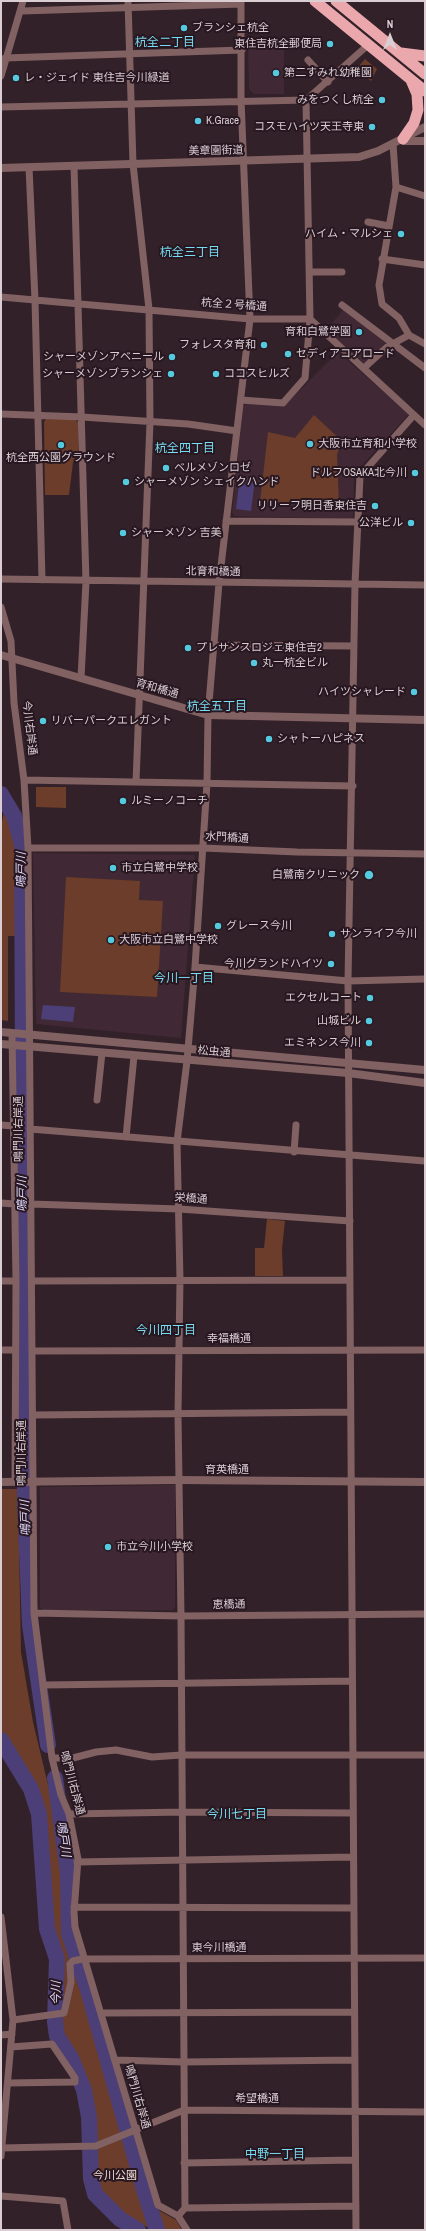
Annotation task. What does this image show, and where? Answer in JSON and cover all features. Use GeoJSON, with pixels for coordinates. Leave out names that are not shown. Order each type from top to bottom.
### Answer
{"type":"FeatureCollection","features":[{"type":"Feature","properties":{"kind":"highway"},"geometry":{"type":"LineString","coordinates":[[315,1],[425,91]]}},
{"type":"Feature","properties":{"kind":"highway"},"geometry":{"type":"LineString","coordinates":[[336,1],[425,74]]}},
{"type":"Feature","properties":{"kind":"highway"},"geometry":{"type":"LineString","coordinates":[[395,50],[405,54],[425,56]]}},
{"type":"Feature","properties":{"kind":"highway"},"geometry":{"type":"LineString","coordinates":[[398,141],[414,123],[418,110],[417,94],[410,78]]}},
{"type":"Feature","properties":{"kind":"street"},"geometry":{"type":"LineString","coordinates":[[1,76],[24,1]]}},
{"type":"Feature","properties":{"kind":"street"},"geometry":{"type":"LineString","coordinates":[[22,10],[129,4],[241,2],[241,100],[245,161],[250,319],[219,583],[208,715],[207,783],[195,967],[187,1060],[177,1142],[180,1280],[178,1350],[178,1480],[183,1812],[183,2062],[185,2208],[178,2216],[187,2230]]}},
{"type":"Feature","properties":{"kind":"street"},"geometry":{"type":"LineString","coordinates":[[129,4],[130,104],[133,164],[149,309],[150,422],[138,695],[136,782]]}},
{"type":"Feature","properties":{"kind":"street"},"geometry":{"type":"LineString","coordinates":[[1,108],[241,100],[306,100],[368,45]]}},
{"type":"Feature","properties":{"kind":"street"},"geometry":{"type":"LineString","coordinates":[[6,58],[242,50]]}},
{"type":"Feature","properties":{"kind":"street"},"geometry":{"type":"LineString","coordinates":[[308,60],[328,82]]}},
{"type":"Feature","properties":{"kind":"street"},"geometry":{"type":"LineString","coordinates":[[241,400],[283,403],[305,378],[310,319],[306,100]]}},
{"type":"Feature","properties":{"kind":"street","name":"美章園街道"},"geometry":{"type":"LineString","coordinates":[[1,168],[359,157],[398,141],[425,127]]}},
{"type":"Feature","properties":{"kind":"street"},"geometry":{"type":"LineString","coordinates":[[425,141],[398,141],[396,187],[382,259],[379,285],[382,304],[399,318],[410,335],[425,344]]}},
{"type":"Feature","properties":{"kind":"street"},"geometry":{"type":"LineString","coordinates":[[74,166],[86,582],[81,678]]}},
{"type":"Feature","properties":{"kind":"street"},"geometry":{"type":"LineString","coordinates":[[29,167],[35,300],[42,580]]}},
{"type":"Feature","properties":{"kind":"street"},"geometry":{"type":"LineString","coordinates":[[396,187],[425,196]]}},
{"type":"Feature","properties":{"kind":"street"},"geometry":{"type":"LineString","coordinates":[[368,222],[389,226]]}},
{"type":"Feature","properties":{"kind":"street"},"geometry":{"type":"LineString","coordinates":[[382,259],[425,265]]}},
{"type":"Feature","properties":{"kind":"street"},"geometry":{"type":"LineString","coordinates":[[310,272],[342,272]]}},
{"type":"Feature","properties":{"kind":"street","name":"杭全２号橋通"},"geometry":{"type":"LineString","coordinates":[[1,296],[250,319],[310,319]]}},
{"type":"Feature","properties":{"kind":"street"},"geometry":{"type":"LineString","coordinates":[[342,305],[425,368]]}},
{"type":"Feature","properties":{"kind":"street"},"geometry":{"type":"LineString","coordinates":[[310,319],[425,425]]}},
{"type":"Feature","properties":{"kind":"street"},"geometry":{"type":"LineString","coordinates":[[364,368],[387,347],[410,335]]}},
{"type":"Feature","properties":{"kind":"street"},"geometry":{"type":"LineString","coordinates":[[1,414],[82,417],[237,431]]}},
{"type":"Feature","properties":{"kind":"street"},"geometry":{"type":"LineString","coordinates":[[356,2230],[352,1857],[352,1614],[349,1349],[350,1221],[348,1073],[348,981],[352,853],[355,584],[360,476],[414,415]]}},
{"type":"Feature","properties":{"kind":"street"},"geometry":{"type":"LineString","coordinates":[[226,520],[358,522]]}},
{"type":"Feature","properties":{"kind":"street","name":"北育和橋通"},"geometry":{"type":"LineString","coordinates":[[1,579],[86,582],[144,581],[425,585]]}},
{"type":"Feature","properties":{"kind":"street","name":"今川右岸通"},"geometry":{"type":"LineString","coordinates":[[1,607],[9,630],[7,656],[24,780]]}},
{"type":"Feature","properties":{"kind":"street"},"geometry":{"type":"LineString","coordinates":[[214,644],[354,646]]}},
{"type":"Feature","properties":{"kind":"street","name":"育和橋通"},"geometry":{"type":"LineString","coordinates":[[7,656],[208,715],[354,720],[425,720]]}},
{"type":"Feature","properties":{"kind":"street"},"geometry":{"type":"LineString","coordinates":[[24,780],[352,786]]}},
{"type":"Feature","properties":{"kind":"street","name":"鳴門川右岸通"},"geometry":{"type":"LineString","coordinates":[[24,780],[28,848],[34,1613],[52,1758],[69,1814],[78,1862],[74,1907],[75,1926],[102,2013],[133,2130],[158,2206],[178,2216]]}},
{"type":"Feature","properties":{"kind":"street","name":"水門橋通"},"geometry":{"type":"LineString","coordinates":[[28,848],[203,848],[425,854]]}},
{"type":"Feature","properties":{"kind":"street"},"geometry":{"type":"LineString","coordinates":[[195,967],[348,981],[425,979]]}},
{"type":"Feature","properties":{"kind":"street","name":"松虫通"},"geometry":{"type":"LineString","coordinates":[[1,1032],[425,1070]]}},
{"type":"Feature","properties":{"kind":"street"},"geometry":{"type":"LineString","coordinates":[[1,1482],[17,1482],[14,1350],[16,1281],[12,1033]]}},
{"type":"Feature","properties":{"kind":"street","name":"松虫通"},"geometry":{"type":"LineString","coordinates":[[1,1044],[348,1073],[425,1083]]}},
{"type":"Feature","properties":{"kind":"street"},"geometry":{"type":"LineString","coordinates":[[97,1100],[102,1053]]}},
{"type":"Feature","properties":{"kind":"street"},"geometry":{"type":"LineString","coordinates":[[126,1137],[134,1056]]}},
{"type":"Feature","properties":{"kind":"street"},"geometry":{"type":"LineString","coordinates":[[1,1125],[13,1126]]}},
{"type":"Feature","properties":{"kind":"street"},"geometry":{"type":"LineString","coordinates":[[294,1152],[296,1125]]}},
{"type":"Feature","properties":{"kind":"street"},"geometry":{"type":"LineString","coordinates":[[30,1130],[425,1162]]}},
{"type":"Feature","properties":{"kind":"street"},"geometry":{"type":"LineString","coordinates":[[1,1204],[14,1204]]}},
{"type":"Feature","properties":{"kind":"street","name":"栄橋通"},"geometry":{"type":"LineString","coordinates":[[31,1204],[179,1209],[350,1221]]}},
{"type":"Feature","properties":{"kind":"street"},"geometry":{"type":"LineString","coordinates":[[32,1281],[349,1280]]}},
{"type":"Feature","properties":{"kind":"street"},"geometry":{"type":"LineString","coordinates":[[1,1281],[16,1281]]}},
{"type":"Feature","properties":{"kind":"street"},"geometry":{"type":"LineString","coordinates":[[1,1350],[14,1350]]}},
{"type":"Feature","properties":{"kind":"street","name":"幸福橋通"},"geometry":{"type":"LineString","coordinates":[[33,1351],[425,1350]]}},
{"type":"Feature","properties":{"kind":"street"},"geometry":{"type":"LineString","coordinates":[[33,1415],[350,1412]]}},
{"type":"Feature","properties":{"kind":"street","name":"育英橋通"},"geometry":{"type":"LineString","coordinates":[[17,1482],[178,1480],[425,1482]]}},
{"type":"Feature","properties":{"kind":"street","name":"恵橋通"},"geometry":{"type":"LineString","coordinates":[[34,1613],[181,1616],[425,1614]]}},
{"type":"Feature","properties":{"kind":"street"},"geometry":{"type":"LineString","coordinates":[[44,1685],[352,1681]]}},
{"type":"Feature","properties":{"kind":"street"},"geometry":{"type":"LineString","coordinates":[[52,1758],[73,1758],[96,1752],[116,1750],[152,1757],[181,1755],[425,1755]]}},
{"type":"Feature","properties":{"kind":"street"},"geometry":{"type":"LineString","coordinates":[[69,1814],[352,1812]]}},
{"type":"Feature","properties":{"kind":"street"},"geometry":{"type":"LineString","coordinates":[[78,1862],[352,1857]]}},
{"type":"Feature","properties":{"kind":"street"},"geometry":{"type":"LineString","coordinates":[[74,1907],[353,1908]]}},
{"type":"Feature","properties":{"kind":"street"},"geometry":{"type":"LineString","coordinates":[[1,1917],[13,2020],[11,2047],[5,2075],[8,2083],[1,2156]]}},
{"type":"Feature","properties":{"kind":"street","name":"東今川橋通"},"geometry":{"type":"LineString","coordinates":[[13,2020],[64,2013],[71,1982],[70,1964],[73,1961],[84,1959],[183,1960],[425,1958]]}},
{"type":"Feature","properties":{"kind":"street"},"geometry":{"type":"LineString","coordinates":[[1,1993],[10,1992]]}},
{"type":"Feature","properties":{"kind":"street"},"geometry":{"type":"LineString","coordinates":[[102,2013],[354,2012]]}},
{"type":"Feature","properties":{"kind":"street"},"geometry":{"type":"LineString","coordinates":[[1,2035],[12,2034]]}},
{"type":"Feature","properties":{"kind":"street"},"geometry":{"type":"LineString","coordinates":[[8,2083],[75,2082],[75,2078],[52,2044],[11,2047]]}},
{"type":"Feature","properties":{"kind":"street"},"geometry":{"type":"LineString","coordinates":[[115,2060],[183,2062],[354,2060]]}},
{"type":"Feature","properties":{"kind":"street","name":"希望橋通"},"geometry":{"type":"LineString","coordinates":[[2,2148],[96,2146],[184,2110],[354,2110],[425,2112]]}},
{"type":"Feature","properties":{"kind":"street"},"geometry":{"type":"LineString","coordinates":[[184,2163],[355,2160]]}},
{"type":"Feature","properties":{"kind":"street"},"geometry":{"type":"LineString","coordinates":[[1,2196],[63,2201],[68,2230]]}},
{"type":"Feature","properties":{"kind":"street"},"geometry":{"type":"LineString","coordinates":[[185,2208],[356,2206]]}},
{"type":"Feature","properties":{"kind":"shaded area"},"geometry":{"type":"Polygon","coordinates":[[[248,46],[284,46],[284,94],[254,94],[249,89],[248,46]]]}},
{"type":"Feature","properties":{"kind":"shaded area"},"geometry":{"type":"Polygon","coordinates":[[[343,310],[386,342],[365,364],[326,330],[343,310]]]}},
{"type":"Feature","properties":{"kind":"shaded area","name":"大阪市立育和小学校"},"geometry":{"type":"Polygon","coordinates":[[[338,352],[409,414],[354,474],[353,519],[235,516],[232,513],[243,407],[248,402],[283,407],[338,352]]]}},
{"type":"Feature","properties":{"kind":"shaded area"},"geometry":{"type":"Polygon","coordinates":[[[240,477],[255,479],[251,511],[236,509],[240,477]]]}},
{"type":"Feature","properties":{"kind":"shaded area","name":"大阪市立白鷺中学校"},"geometry":{"type":"Polygon","coordinates":[[[33,853],[195,855],[181,1038],[36,1024],[33,853]]]}},
{"type":"Feature","properties":{"kind":"shaded area"},"geometry":{"type":"Polygon","coordinates":[[[43,1005],[75,1007],[73,1022],[41,1019],[43,1005]]]}},
{"type":"Feature","properties":{"kind":"shaded area","name":"市立今川小学校"},"geometry":{"type":"Polygon","coordinates":[[[175,1485],[175,1607],[173,1610],[43,1610],[40,1607],[40,1487],[175,1485]]]}},
{"type":"Feature","properties":{"kind":"green space"},"geometry":{"type":"Polygon","coordinates":[[[365,59],[377,69],[371,81],[357,68],[365,59]]]}},
{"type":"Feature","properties":{"kind":"green space"},"geometry":{"type":"Polygon","coordinates":[[[314,415],[343,442],[337,454],[339,504],[260,502],[268,432],[295,438],[314,415]]]}},
{"type":"Feature","properties":{"kind":"green space"},"geometry":{"type":"Polygon","coordinates":[[[46,419],[74,419],[79,423],[78,462],[73,462],[69,495],[45,495],[44,422],[46,419]]]}},
{"type":"Feature","properties":{"kind":"green space"},"geometry":{"type":"Polygon","coordinates":[[[36,787],[66,787],[66,808],[36,807],[36,787]]]}},
{"type":"Feature","properties":{"kind":"green space"},"geometry":{"type":"Polygon","coordinates":[[[5,808],[13,828],[15,844],[16,936],[8,936],[8,1021],[1,1020],[1,826],[5,808]]]}},
{"type":"Feature","properties":{"kind":"green space"},"geometry":{"type":"Polygon","coordinates":[[[66,877],[140,881],[139,900],[163,901],[157,997],[60,992],[66,877]]]}},
{"type":"Feature","properties":{"kind":"green space"},"geometry":{"type":"Polygon","coordinates":[[[267,1219],[285,1221],[282,1249],[283,1276],[255,1276],[255,1248],[264,1248],[267,1219]]]}},
{"type":"Feature","properties":{"kind":"green space","name":"今川公園"},"geometry":{"type":"Polygon","coordinates":[[[1,1489],[18,1489],[21,1652],[33,1722],[57,1822],[65,1872],[65,1902],[76,1966],[108,2068],[145,2208],[153,2207],[176,2220],[182,2230],[154,2230],[123,2216],[104,2199],[96,2183],[92,2142],[93,2111],[85,2076],[60,2024],[61,1956],[51,1921],[47,1858],[39,1802],[1,1730],[1,1489]]]}},
{"type":"Feature","properties":{"kind":"waterway","name":"鳴戸川"},"geometry":{"type":"LineString","coordinates":[[1,794],[14,816],[22,844],[25,1504],[30,1625],[48,1745]]}},
{"type":"Feature","properties":{"kind":"waterway","name":"今川"},"geometry":{"type":"LineString","coordinates":[[1,1740],[31,1789],[39,1814],[47,1929],[57,1959],[55,2022],[57,2036],[71,2058],[84,2090],[89,2117],[91,2179],[95,2194],[120,2219],[138,2230]]}},
{"type":"Feature","properties":{"kind":"waterway","name":"鳴戸川"},"geometry":{"type":"LineString","coordinates":[[55,1778],[68,1873],[69,1934],[88,1990],[145,2193],[157,2230]]}},
{"type":"Feature","properties":{"kind":"place","name":"ブランシェ杭全"},"geometry":{"type":"Point","coordinates":[184,28]}},
{"type":"Feature","properties":{"kind":"place","name":"東住吉杭全郵便局"},"geometry":{"type":"Point","coordinates":[330,44]}},
{"type":"Feature","properties":{"kind":"place","name":"第二すみれ幼稚園"},"geometry":{"type":"Point","coordinates":[276,73]}},
{"type":"Feature","properties":{"kind":"place","name":"レ・ジェイド 東住吉今川緑道"},"geometry":{"type":"Point","coordinates":[16,78]}},
{"type":"Feature","properties":{"kind":"place","name":"みをつくし杭全"},"geometry":{"type":"Point","coordinates":[382,100]}},
{"type":"Feature","properties":{"kind":"place","name":"K.Grace"},"geometry":{"type":"Point","coordinates":[198,121]}},
{"type":"Feature","properties":{"kind":"place","name":"コスモハイツ天王寺東"},"geometry":{"type":"Point","coordinates":[372,127]}},
{"type":"Feature","properties":{"kind":"place","name":"ハイム・マルシェ"},"geometry":{"type":"Point","coordinates":[401,234]}},
{"type":"Feature","properties":{"kind":"place","name":"育和白鷺学園"},"geometry":{"type":"Point","coordinates":[359,332]}},
{"type":"Feature","properties":{"kind":"place","name":"フォレスタ育和"},"geometry":{"type":"Point","coordinates":[264,345]}},
{"type":"Feature","properties":{"kind":"place","name":"セディアコアロード"},"geometry":{"type":"Point","coordinates":[288,354]}},
{"type":"Feature","properties":{"kind":"place","name":"シャーメゾンアベニール"},"geometry":{"type":"Point","coordinates":[172,357]}},
{"type":"Feature","properties":{"kind":"place","name":"シャーメゾンブランシェ"},"geometry":{"type":"Point","coordinates":[171,374]}},
{"type":"Feature","properties":{"kind":"place","name":"ココスヒルズ"},"geometry":{"type":"Point","coordinates":[216,374]}},
{"type":"Feature","properties":{"kind":"place","name":"大阪市立育和小学校"},"geometry":{"type":"Point","coordinates":[310,444]}},
{"type":"Feature","properties":{"kind":"place","name":"杭全西公園グラウンド"},"geometry":{"type":"Point","coordinates":[61,445]}},
{"type":"Feature","properties":{"kind":"place","name":"ベルメゾンロゼ"},"geometry":{"type":"Point","coordinates":[166,468]}},
{"type":"Feature","properties":{"kind":"place","name":"ドルフOSAKA北今川"},"geometry":{"type":"Point","coordinates":[415,473]}},
{"type":"Feature","properties":{"kind":"place","name":"シャーメゾン シェイクハンド"},"geometry":{"type":"Point","coordinates":[126,482]}},
{"type":"Feature","properties":{"kind":"place","name":"リリーフ明日香東住吉"},"geometry":{"type":"Point","coordinates":[375,506]}},
{"type":"Feature","properties":{"kind":"place","name":"公洋ビル"},"geometry":{"type":"Point","coordinates":[411,523]}},
{"type":"Feature","properties":{"kind":"place","name":"シャーメゾン 吉美"},"geometry":{"type":"Point","coordinates":[123,533]}},
{"type":"Feature","properties":{"kind":"place","name":"プレサンスロジェ東住吉2"},"geometry":{"type":"Point","coordinates":[188,648]}},
{"type":"Feature","properties":{"kind":"place","name":"丸一杭全ビル"},"geometry":{"type":"Point","coordinates":[254,663]}},
{"type":"Feature","properties":{"kind":"place","name":"ハイツシャレード"},"geometry":{"type":"Point","coordinates":[414,692]}},
{"type":"Feature","properties":{"kind":"place","name":"リバーパークエレガント"},"geometry":{"type":"Point","coordinates":[43,721]}},
{"type":"Feature","properties":{"kind":"place","name":"シャトーハピネス"},"geometry":{"type":"Point","coordinates":[269,739]}},
{"type":"Feature","properties":{"kind":"place","name":"ルミーノコーチ"},"geometry":{"type":"Point","coordinates":[123,801]}},
{"type":"Feature","properties":{"kind":"place","name":"市立白鷺中学校"},"geometry":{"type":"Point","coordinates":[113,868]}},
{"type":"Feature","properties":{"kind":"place","name":"白鷺南クリニック"},"geometry":{"type":"Point","coordinates":[369,875]}},
{"type":"Feature","properties":{"kind":"place","name":"グレース今川"},"geometry":{"type":"Point","coordinates":[218,926]}},
{"type":"Feature","properties":{"kind":"place","name":"サンライフ今川"},"geometry":{"type":"Point","coordinates":[332,934]}},
{"type":"Feature","properties":{"kind":"place","name":"大阪市立白鷺中学校"},"geometry":{"type":"Point","coordinates":[111,940]}},
{"type":"Feature","properties":{"kind":"place","name":"今川グランドハイツ"},"geometry":{"type":"Point","coordinates":[331,964]}},
{"type":"Feature","properties":{"kind":"place","name":"エクセルコート"},"geometry":{"type":"Point","coordinates":[370,998]}},
{"type":"Feature","properties":{"kind":"place","name":"山城ビル"},"geometry":{"type":"Point","coordinates":[369,1021]}},
{"type":"Feature","properties":{"kind":"place","name":"エミネンス今川"},"geometry":{"type":"Point","coordinates":[369,1043]}},
{"type":"Feature","properties":{"kind":"place","name":"市立今川小学校"},"geometry":{"type":"Point","coordinates":[108,1547]}},
{"type":"Feature","properties":{"kind":"district","name":"杭全二丁目"},"geometry":{"type":"Point","coordinates":[165,43]}},
{"type":"Feature","properties":{"kind":"district","name":"杭全三丁目"},"geometry":{"type":"Point","coordinates":[190,253]}},
{"type":"Feature","properties":{"kind":"district","name":"杭全四丁目"},"geometry":{"type":"Point","coordinates":[185,449]}},
{"type":"Feature","properties":{"kind":"district","name":"杭全五丁目"},"geometry":{"type":"Point","coordinates":[217,707]}},
{"type":"Feature","properties":{"kind":"district","name":"今川一丁目"},"geometry":{"type":"Point","coordinates":[184,979]}},
{"type":"Feature","properties":{"kind":"district","name":"今川四丁目"},"geometry":{"type":"Point","coordinates":[166,1331]}},
{"type":"Feature","properties":{"kind":"district","name":"今川七丁目"},"geometry":{"type":"Point","coordinates":[237,1815]}},
{"type":"Feature","properties":{"kind":"district","name":"中野一丁目"},"geometry":{"type":"Point","coordinates":[275,2155]}}]}
